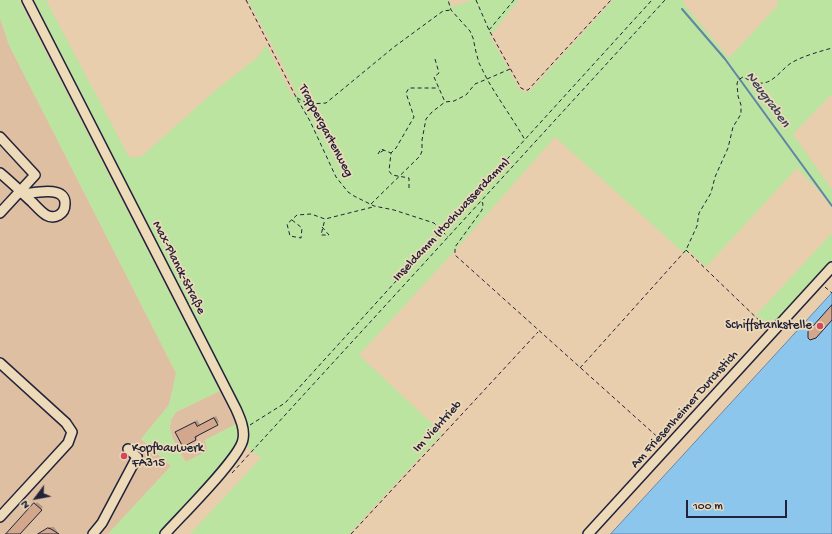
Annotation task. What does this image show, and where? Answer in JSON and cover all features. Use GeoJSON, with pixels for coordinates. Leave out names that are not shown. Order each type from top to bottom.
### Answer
{"type":"FeatureCollection","features":[{"type":"Feature","properties":{"kind":"street","name":"Max-Planck-Straße"},"geometry":{"type":"LineString","coordinates":[[27,0],[236,409],[243,430],[244,438],[242,445],[233,460],[165,534]]}},
{"type":"Feature","properties":{"kind":"street"},"geometry":{"type":"LineString","coordinates":[[0,137],[35,175],[21,192],[0,213]]}},
{"type":"Feature","properties":{"kind":"street"},"geometry":{"type":"LineString","coordinates":[[0,173],[21,192]]}},
{"type":"Feature","properties":{"kind":"street","name":"Am Friesenheimer Durchstich"},"geometry":{"type":"LineString","coordinates":[[588,534],[832,267]]}},
{"type":"Feature","properties":{"kind":"street"},"geometry":{"type":"LineString","coordinates":[[0,363],[66,423],[72,432],[68,443],[0,517]]}},
{"type":"Feature","properties":{"kind":"street"},"geometry":{"type":"LineString","coordinates":[[93,534],[102,523],[137,457],[128,449]]}},
{"type":"Feature","properties":{"kind":"path","name":"Trappergartenweg"},"geometry":{"type":"LineString","coordinates":[[246,0],[310,121],[336,177],[348,192],[374,206],[421,218],[434,223],[448,237]]}},
{"type":"Feature","properties":{"kind":"path"},"geometry":{"type":"LineString","coordinates":[[448,0],[451,10],[470,31],[479,63],[487,79],[512,117],[525,141]]}},
{"type":"Feature","properties":{"kind":"path"},"geometry":{"type":"LineString","coordinates":[[476,0],[489,30],[521,88],[525,90],[528,90],[611,0]]}},
{"type":"Feature","properties":{"kind":"path"},"geometry":{"type":"LineString","coordinates":[[489,30],[514,0]]}},
{"type":"Feature","properties":{"kind":"path"},"geometry":{"type":"LineString","coordinates":[[243,430],[285,403],[652,0]]}},
{"type":"Feature","properties":{"kind":"path","name":"Inseldamm (Hochwasserdamm)"},"geometry":{"type":"LineString","coordinates":[[251,452],[666,0]]}},
{"type":"Feature","properties":{"kind":"path"},"geometry":{"type":"LineString","coordinates":[[296,97],[309,104],[326,103],[394,47],[443,11],[451,10]]}},
{"type":"Feature","properties":{"kind":"path"},"geometry":{"type":"LineString","coordinates":[[580,368],[686,250],[697,226],[699,214],[711,193],[715,177],[728,148],[732,127],[740,114],[741,105],[738,96],[738,80],[743,77],[761,84],[768,82],[791,63],[814,53],[832,48]]}},
{"type":"Feature","properties":{"kind":"path"},"geometry":{"type":"LineString","coordinates":[[435,59],[438,72],[434,77],[445,102]]}},
{"type":"Feature","properties":{"kind":"path"},"geometry":{"type":"LineString","coordinates":[[371,204],[420,156],[426,119],[432,112],[445,102],[466,95],[476,84],[510,68]]}},
{"type":"Feature","properties":{"kind":"path"},"geometry":{"type":"LineString","coordinates":[[409,188],[409,178],[392,175],[389,171],[391,153],[396,148],[414,117],[406,93],[409,88],[438,88]]}},
{"type":"Feature","properties":{"kind":"path"},"geometry":{"type":"LineString","coordinates":[[384,150],[391,153]]}},
{"type":"Feature","properties":{"kind":"path"},"geometry":{"type":"LineString","coordinates":[[481,201],[483,204],[482,210],[455,247],[455,255],[669,447]]}},
{"type":"Feature","properties":{"kind":"path"},"geometry":{"type":"LineString","coordinates":[[292,220],[302,228],[301,238],[290,236],[287,224],[297,215],[311,214],[325,219],[374,206]]}},
{"type":"Feature","properties":{"kind":"path"},"geometry":{"type":"LineString","coordinates":[[322,227],[329,235],[321,235],[322,227],[325,219]]}},
{"type":"Feature","properties":{"kind":"path"},"geometry":{"type":"LineString","coordinates":[[686,250],[772,333]]}},
{"type":"Feature","properties":{"kind":"path"},"geometry":{"type":"LineString","coordinates":[[821,283],[832,293]]}},
{"type":"Feature","properties":{"kind":"path","name":"Im Viehtrieb"},"geometry":{"type":"LineString","coordinates":[[351,534],[539,331]]}},
{"type":"Feature","properties":{"kind":"shaded area"},"geometry":{"type":"Polygon","coordinates":[[[0,18],[9,45],[176,373],[169,405],[141,439],[171,466],[108,534],[0,534],[0,18]]]}},
{"type":"Feature","properties":{"kind":"shaded area"},"geometry":{"type":"Polygon","coordinates":[[[220,391],[236,424],[206,440],[208,451],[186,462],[172,438],[170,428],[171,420],[176,412],[220,391]]]}},
{"type":"Feature","properties":{"kind":"green space"},"geometry":{"type":"Polygon","coordinates":[[[0,0],[19,0],[220,391],[176,412],[171,420],[170,428],[172,437],[185,462],[207,451],[205,440],[236,424],[237,442],[228,459],[158,534],[108,534],[171,466],[141,439],[169,405],[176,373],[9,45],[0,18],[0,0]]]}},
{"type":"Feature","properties":{"kind":"green space"},"geometry":{"type":"Polygon","coordinates":[[[34,0],[46,0],[129,157],[141,157],[216,90],[258,57],[266,45],[293,97],[297,95],[282,63],[248,0],[449,0],[452,7],[472,0],[519,0],[490,36],[520,90],[529,92],[613,0],[685,0],[683,3],[729,58],[779,4],[777,0],[832,0],[832,94],[793,134],[832,190],[832,208],[821,193],[797,168],[706,267],[689,251],[685,254],[555,137],[451,255],[359,355],[442,433],[349,534],[190,534],[261,458],[245,445],[246,428],[242,410],[34,0]]]}},
{"type":"Feature","properties":{"kind":"green space"},"geometry":{"type":"Polygon","coordinates":[[[832,233],[832,262],[770,328],[756,315],[832,233]]]}},
{"type":"Feature","properties":{"kind":"water"},"geometry":{"type":"Polygon","coordinates":[[[832,293],[832,534],[611,534],[832,293]]]}},
{"type":"Feature","properties":{"kind":"building","name":"Schiffstankstelle"},"geometry":{"type":"Polygon","coordinates":[[[832,305],[832,320],[816,338],[810,340],[808,338],[808,332],[832,305]]]}},
{"type":"Feature","properties":{"kind":"building"},"geometry":{"type":"Polygon","coordinates":[[[214,418],[218,425],[195,437],[196,440],[183,447],[175,432],[195,422],[197,426],[214,418]]]}},
{"type":"Feature","properties":{"kind":"building"},"geometry":{"type":"Polygon","coordinates":[[[34,503],[42,510],[20,534],[6,534],[34,503]]]}},
{"type":"Feature","properties":{"kind":"building"},"geometry":{"type":"Polygon","coordinates":[[[48,528],[51,529],[59,534],[38,534],[48,528]]]}},
{"type":"Feature","properties":{"kind":"waterway","name":"Neugraben"},"geometry":{"type":"LineString","coordinates":[[682,9],[725,59],[832,206]]}},
{"type":"Feature","properties":{"kind":"place","name":"Schiffstankstelle"},"geometry":{"type":"Point","coordinates":[820,326]}},
{"type":"Feature","properties":{"kind":"place","name":"Kopfbauwerk FA315"},"geometry":{"type":"Point","coordinates":[124,456]}}]}
